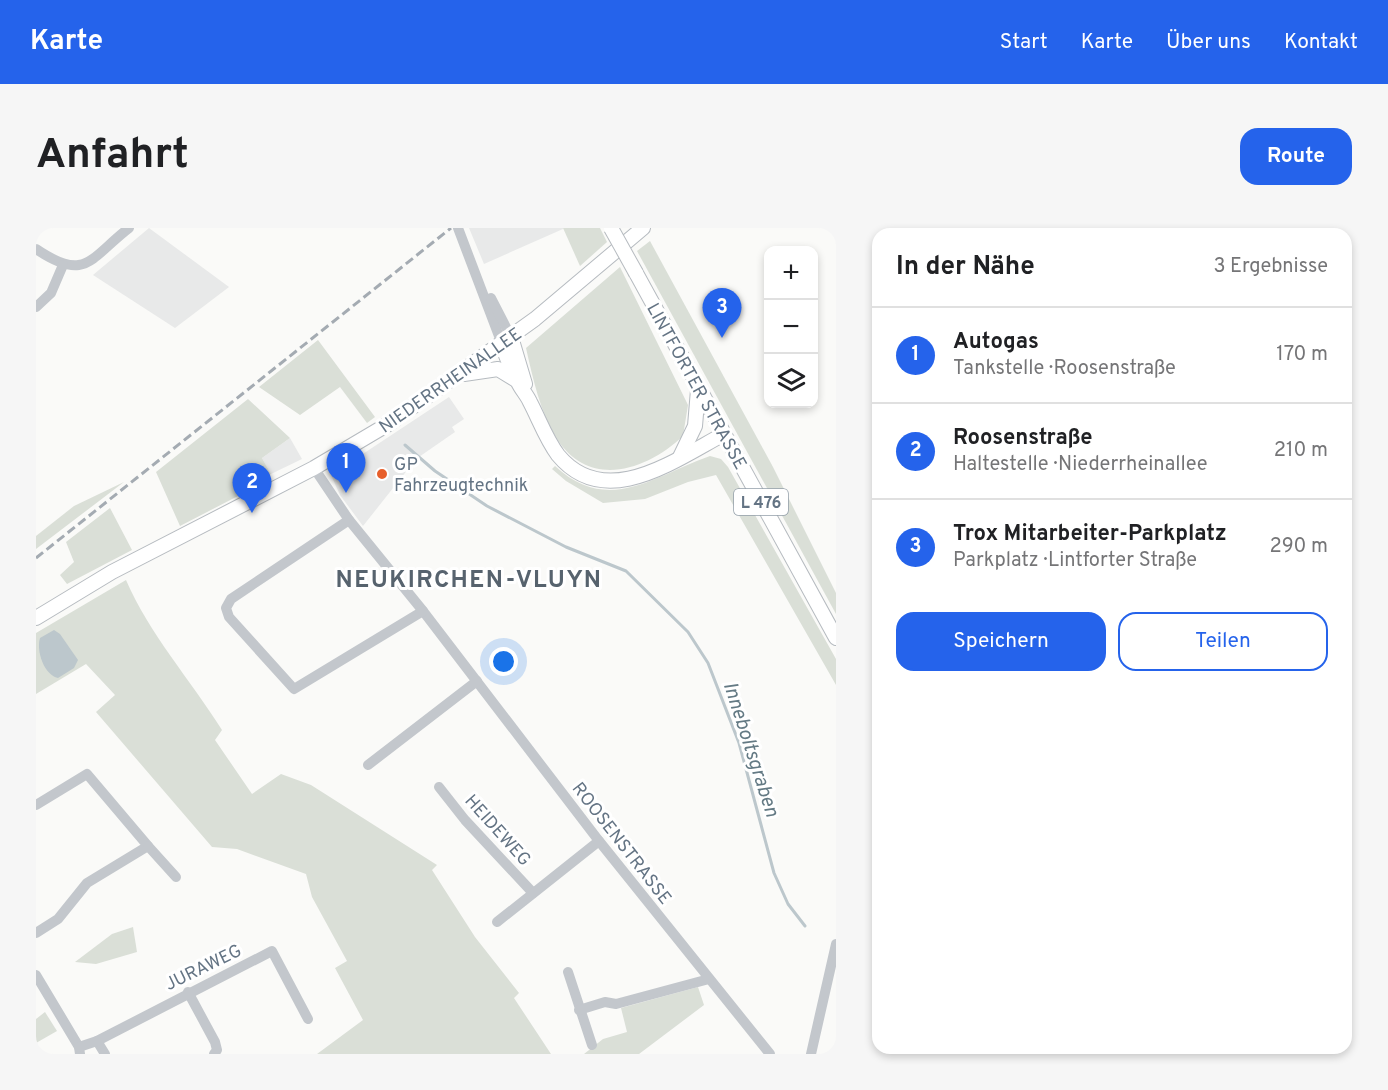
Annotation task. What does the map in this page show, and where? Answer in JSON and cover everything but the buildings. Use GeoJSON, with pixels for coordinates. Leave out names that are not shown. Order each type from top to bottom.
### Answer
{"type":"FeatureCollection","features":[{"type":"Feature","properties":{"kind":"main road","name":"LINTFORTER STRASSE"},"geometry":{"type":"LineString","coordinates":[[611,228],[836,638]]}},
{"type":"Feature","properties":{"kind":"main road","name":"NIEDERRHEINALLEE"},"geometry":{"type":"LineString","coordinates":[[36,608],[112,572],[314,468],[363,440],[506,340],[643,228]]}},
{"type":"Feature","properties":{"kind":"main road"},"geometry":{"type":"LineString","coordinates":[[506,340],[517,381],[529,398]]}},
{"type":"Feature","properties":{"kind":"main road"},"geometry":{"type":"LineString","coordinates":[[506,340],[520,359],[529,398],[544,432],[558,455],[578,473],[597,480],[619,481],[644,475],[724,434]]}},
{"type":"Feature","properties":{"kind":"main road"},"geometry":{"type":"LineString","coordinates":[[459,375],[498,369],[517,381]]}},
{"type":"Feature","properties":{"kind":"main road"},"geometry":{"type":"LineString","coordinates":[[680,457],[695,426],[698,388]]}},
{"type":"Feature","properties":{"kind":"main road","name":"NIEDERRHEINALLEE"},"geometry":{"type":"LineString","coordinates":[[36,618],[70,600],[112,572]]}},
{"type":"Feature","properties":{"kind":"street"},"geometry":{"type":"LineString","coordinates":[[36,249],[63,265],[83,265],[129,228]]}},
{"type":"Feature","properties":{"kind":"street"},"geometry":{"type":"LineString","coordinates":[[458,228],[506,340]]}},
{"type":"Feature","properties":{"kind":"street"},"geometry":{"type":"LineString","coordinates":[[36,307],[51,293],[63,265]]}},
{"type":"Feature","properties":{"kind":"street","name":"ROOSENSTRASSE"},"geometry":{"type":"LineString","coordinates":[[314,468],[349,520],[423,610],[599,842],[769,1054]]}},
{"type":"Feature","properties":{"kind":"street"},"geometry":{"type":"LineString","coordinates":[[349,520],[231,599],[226,608],[229,617],[294,689],[423,610]]}},
{"type":"Feature","properties":{"kind":"street"},"geometry":{"type":"LineString","coordinates":[[368,765],[477,681]]}},
{"type":"Feature","properties":{"kind":"street"},"geometry":{"type":"LineString","coordinates":[[36,806],[87,774],[176,877]]}},
{"type":"Feature","properties":{"kind":"street","name":"HEIDEWEG"},"geometry":{"type":"LineString","coordinates":[[439,787],[465,820],[533,893]]}},
{"type":"Feature","properties":{"kind":"street"},"geometry":{"type":"LineString","coordinates":[[497,922],[599,842]]}},
{"type":"Feature","properties":{"kind":"street"},"geometry":{"type":"LineString","coordinates":[[36,933],[58,919],[87,883],[148,846]]}},
{"type":"Feature","properties":{"kind":"street"},"geometry":{"type":"LineString","coordinates":[[811,1054],[836,944]]}},
{"type":"Feature","properties":{"kind":"street","name":"JURAWEG"},"geometry":{"type":"LineString","coordinates":[[79,1050],[188,992],[207,986],[272,951],[308,1019]]}},
{"type":"Feature","properties":{"kind":"street"},"geometry":{"type":"LineString","coordinates":[[568,972],[592,1045]]}},
{"type":"Feature","properties":{"kind":"street"},"geometry":{"type":"LineString","coordinates":[[36,975],[79,1050]]}},
{"type":"Feature","properties":{"kind":"street"},"geometry":{"type":"LineString","coordinates":[[579,1010],[605,1002],[616,1004],[709,979]]}},
{"type":"Feature","properties":{"kind":"street"},"geometry":{"type":"LineString","coordinates":[[188,992],[215,1042],[217,1050],[214,1054]]}},
{"type":"Feature","properties":{"kind":"street"},"geometry":{"type":"LineString","coordinates":[[97,1041],[105,1054]]}},
{"type":"Feature","properties":{"kind":"shaded area"},"geometry":{"type":"Polygon","coordinates":[[[149,228],[229,287],[175,328],[93,275],[149,228]]]}},
{"type":"Feature","properties":{"kind":"shaded area"},"geometry":{"type":"Polygon","coordinates":[[[469,228],[563,228],[563,229],[484,264],[469,228]]]}},
{"type":"Feature","properties":{"kind":"shaded area"},"geometry":{"type":"Polygon","coordinates":[[[563,228],[600,228],[607,242],[580,266],[563,228]]]}},
{"type":"Feature","properties":{"kind":"shaded area"},"geometry":{"type":"Polygon","coordinates":[[[650,241],[773,467],[836,593],[836,614],[637,251],[650,241]]]}},
{"type":"Feature","properties":{"kind":"shaded area"},"geometry":{"type":"Polygon","coordinates":[[[620,267],[688,405],[683,436],[669,448],[636,465],[619,469],[602,469],[586,465],[570,455],[557,439],[542,407],[526,348],[620,267]]]}},
{"type":"Feature","properties":{"kind":"shaded area"},"geometry":{"type":"Polygon","coordinates":[[[318,340],[375,417],[367,423],[340,387],[300,415],[259,387],[318,340]]]}},
{"type":"Feature","properties":{"kind":"shaded area"},"geometry":{"type":"Polygon","coordinates":[[[449,397],[464,419],[452,427],[455,432],[416,459],[363,526],[340,495],[331,475],[449,397]]]}},
{"type":"Feature","properties":{"kind":"shaded area"},"geometry":{"type":"Polygon","coordinates":[[[248,399],[290,438],[262,458],[271,474],[248,486],[238,496],[180,526],[156,472],[248,399]]]}},
{"type":"Feature","properties":{"kind":"shaded area"},"geometry":{"type":"Polygon","coordinates":[[[290,438],[302,459],[271,474],[262,458],[290,438]]]}},
{"type":"Feature","properties":{"kind":"shaded area"},"geometry":{"type":"Polygon","coordinates":[[[710,456],[721,459],[728,467],[836,659],[836,685],[716,475],[688,482],[645,499],[603,503],[566,481],[552,469],[555,466],[575,481],[594,488],[613,490],[651,481],[710,456]]]}},
{"type":"Feature","properties":{"kind":"shaded area"},"geometry":{"type":"Polygon","coordinates":[[[124,482],[36,549],[36,536],[74,506],[124,482]]]}},
{"type":"Feature","properties":{"kind":"shaded area"},"geometry":{"type":"Polygon","coordinates":[[[110,508],[132,550],[67,584],[60,575],[74,562],[66,542],[110,508]]]}},
{"type":"Feature","properties":{"kind":"shaded area"},"geometry":{"type":"Polygon","coordinates":[[[126,580],[158,638],[222,730],[215,740],[252,794],[281,774],[311,785],[437,865],[432,870],[475,937],[519,993],[514,998],[551,1054],[317,1054],[363,1020],[335,968],[347,961],[312,897],[306,874],[237,849],[212,847],[96,712],[115,695],[86,664],[36,694],[36,633],[126,580]]]}},
{"type":"Feature","properties":{"kind":"shaded area"},"geometry":{"type":"Polygon","coordinates":[[[54,630],[60,634],[78,660],[74,668],[58,678],[45,667],[39,649],[40,638],[54,630]]]}},
{"type":"Feature","properties":{"kind":"shaded area"},"geometry":{"type":"Polygon","coordinates":[[[133,927],[137,952],[96,964],[75,962],[112,934],[133,927]]]}},
{"type":"Feature","properties":{"kind":"shaded area"},"geometry":{"type":"Polygon","coordinates":[[[698,987],[704,1005],[639,1054],[584,1054],[603,1039],[627,1032],[621,1008],[698,987]]]}},
{"type":"Feature","properties":{"kind":"shaded area"},"geometry":{"type":"Polygon","coordinates":[[[45,1012],[57,1031],[36,1043],[36,1019],[45,1012]]]}},
{"type":"Feature","properties":{"kind":"waterway","name":"Inneboltsgraben"},"geometry":{"type":"LineString","coordinates":[[405,445],[435,471],[487,506],[566,547],[626,571],[688,632],[708,663],[739,743],[774,873],[788,904],[805,926]]}},
{"type":"Feature","properties":{"kind":"railway"},"geometry":{"type":"LineString","coordinates":[[36,558],[451,228]]}},
{"type":"Feature","properties":{"kind":"place","name":"Trox Mitarbeiter-Parkplatz"},"geometry":{"type":"Point","coordinates":[722,338]}},
{"type":"Feature","properties":{"kind":"place","name":"GP Fahrzeugtechnik"},"geometry":{"type":"Point","coordinates":[382,474]}},
{"type":"Feature","properties":{"kind":"place","name":"Autogas"},"geometry":{"type":"Point","coordinates":[346,493]}},
{"type":"Feature","properties":{"kind":"place","name":"Roosenstraße"},"geometry":{"type":"Point","coordinates":[252,513]}},
{"type":"Feature","properties":{"kind":"district","name":"NEUKIRCHEN-VLUYN"},"geometry":{"type":"Point","coordinates":[469,579]}}]}
